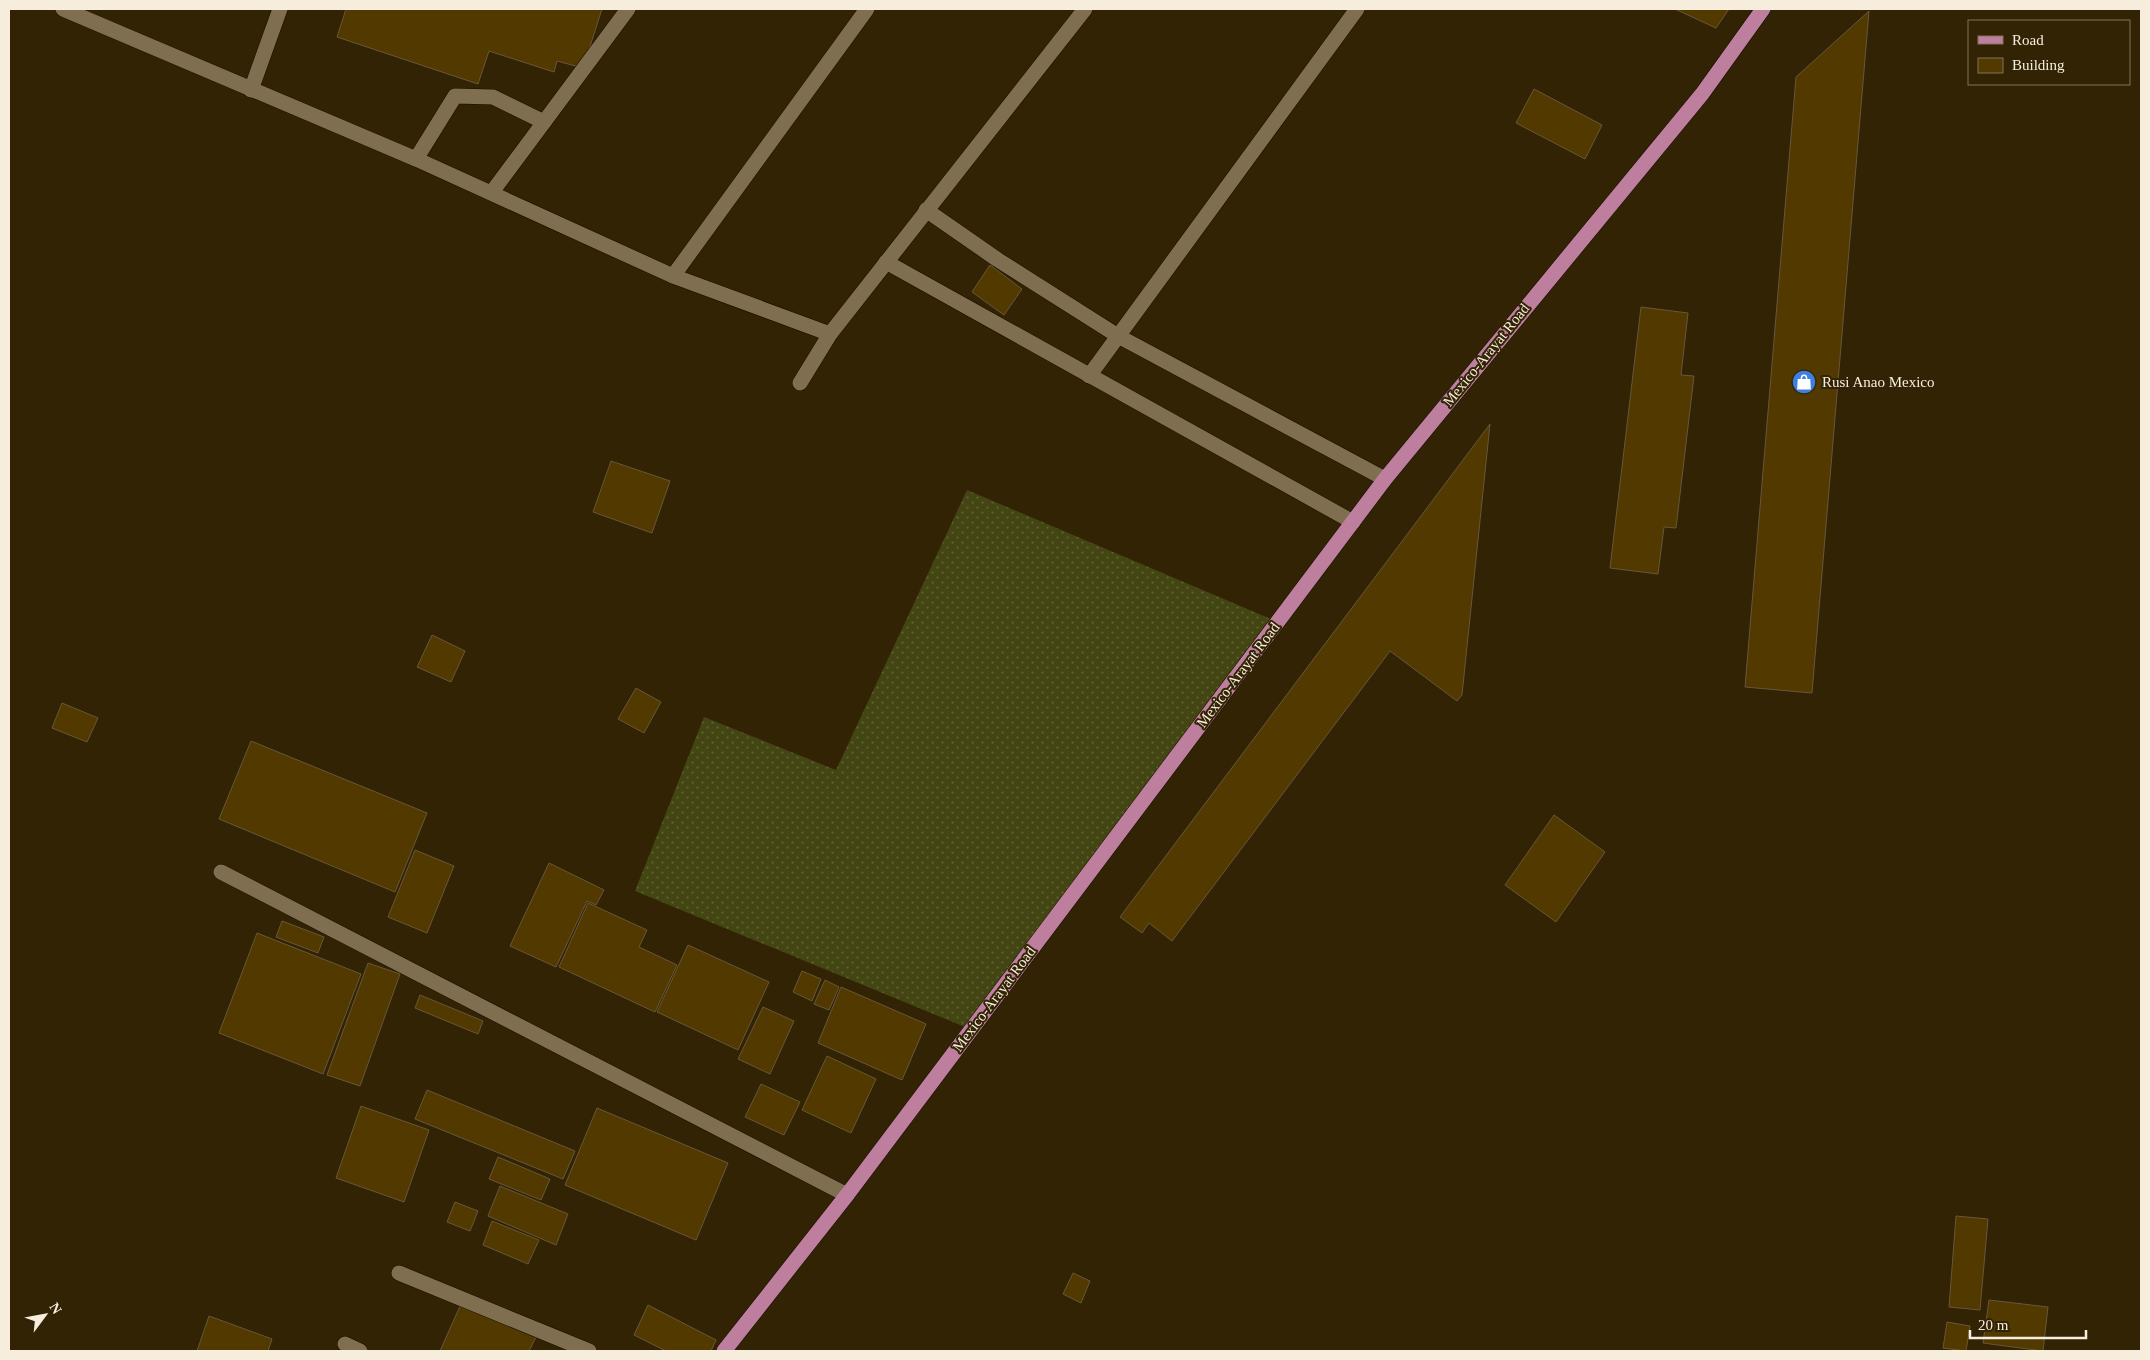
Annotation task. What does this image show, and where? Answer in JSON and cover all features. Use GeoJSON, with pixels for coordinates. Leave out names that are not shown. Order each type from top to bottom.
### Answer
{"type":"FeatureCollection","features":[{"type":"Feature","properties":{"kind":"main road","name":"Mexico-Arayat Road"},"geometry":{"type":"LineString","coordinates":[[724,1351],[847,1195],[1384,479],[1702,94],[1763,9]]}},
{"type":"Feature","properties":{"kind":"street"},"geometry":{"type":"LineString","coordinates":[[63,9],[88,14],[251,90],[416,158],[673,276],[830,334]]}},
{"type":"Feature","properties":{"kind":"street"},"geometry":{"type":"LineString","coordinates":[[251,90],[280,9]]}},
{"type":"Feature","properties":{"kind":"street"},"geometry":{"type":"LineString","coordinates":[[492,192],[628,9]]}},
{"type":"Feature","properties":{"kind":"street"},"geometry":{"type":"LineString","coordinates":[[673,276],[868,9]]}},
{"type":"Feature","properties":{"kind":"street"},"geometry":{"type":"LineString","coordinates":[[800,383],[830,334],[1085,9]]}},
{"type":"Feature","properties":{"kind":"street"},"geometry":{"type":"LineString","coordinates":[[1089,376],[1356,9]]}},
{"type":"Feature","properties":{"kind":"street"},"geometry":{"type":"LineString","coordinates":[[416,158],[456,96],[493,98],[544,122]]}},
{"type":"Feature","properties":{"kind":"street"},"geometry":{"type":"LineString","coordinates":[[926,210],[998,260],[1118,336],[1384,479]]}},
{"type":"Feature","properties":{"kind":"street"},"geometry":{"type":"LineString","coordinates":[[886,262],[1353,522]]}},
{"type":"Feature","properties":{"kind":"street"},"geometry":{"type":"LineString","coordinates":[[221,872],[847,1195]]}},
{"type":"Feature","properties":{"kind":"street"},"geometry":{"type":"LineString","coordinates":[[399,1274],[589,1351]]}},
{"type":"Feature","properties":{"kind":"street"},"geometry":{"type":"LineString","coordinates":[[345,1344],[360,1351]]}},
{"type":"Feature","properties":{"kind":"green space"},"geometry":{"type":"Polygon","coordinates":[[[967,490],[1278,622],[977,1032],[635,891],[704,717],[836,770],[967,490]]]}},
{"type":"Feature","properties":{"kind":"building"},"geometry":{"type":"Polygon","coordinates":[[[346,9],[602,9],[583,68],[557,61],[554,72],[489,51],[478,84],[337,37],[346,9]]]}},
{"type":"Feature","properties":{"kind":"building"},"geometry":{"type":"Polygon","coordinates":[[[1675,9],[1729,9],[1716,28],[1675,9]]]}},
{"type":"Feature","properties":{"kind":"building","name":"Rusi Anao Mexico"},"geometry":{"type":"Polygon","coordinates":[[[1869,11],[1812,693],[1745,687],[1796,77],[1869,11]]]}},
{"type":"Feature","properties":{"kind":"building"},"geometry":{"type":"Polygon","coordinates":[[[1534,89],[1602,125],[1585,159],[1516,123],[1534,89]]]}},
{"type":"Feature","properties":{"kind":"building"},"geometry":{"type":"Polygon","coordinates":[[[990,265],[1022,289],[1004,315],[972,292],[990,265]]]}},
{"type":"Feature","properties":{"kind":"building"},"geometry":{"type":"Polygon","coordinates":[[[1641,307],[1688,313],[1681,375],[1694,376],[1676,528],[1664,527],[1658,574],[1610,568],[1641,307]]]}},
{"type":"Feature","properties":{"kind":"building"},"geometry":{"type":"Polygon","coordinates":[[[1490,424],[1462,695],[1457,701],[1390,651],[1172,941],[1149,923],[1142,933],[1120,917],[1490,424]]]}},
{"type":"Feature","properties":{"kind":"building"},"geometry":{"type":"Polygon","coordinates":[[[611,461],[670,481],[652,533],[593,512],[611,461]]]}},
{"type":"Feature","properties":{"kind":"building"},"geometry":{"type":"Polygon","coordinates":[[[432,635],[465,651],[451,682],[417,667],[432,635]]]}},
{"type":"Feature","properties":{"kind":"building"},"geometry":{"type":"Polygon","coordinates":[[[636,688],[661,702],[644,733],[618,719],[636,688]]]}},
{"type":"Feature","properties":{"kind":"building"},"geometry":{"type":"Polygon","coordinates":[[[62,703],[98,718],[87,742],[52,728],[62,703]]]}},
{"type":"Feature","properties":{"kind":"building"},"geometry":{"type":"Polygon","coordinates":[[[251,741],[427,813],[395,892],[219,819],[251,741]]]}},
{"type":"Feature","properties":{"kind":"building"},"geometry":{"type":"Polygon","coordinates":[[[1554,815],[1605,852],[1556,922],[1505,885],[1554,815]]]}},
{"type":"Feature","properties":{"kind":"building"},"geometry":{"type":"Polygon","coordinates":[[[415,850],[454,866],[427,933],[388,917],[415,850]]]}},
{"type":"Feature","properties":{"kind":"building"},"geometry":{"type":"Polygon","coordinates":[[[549,863],[604,890],[596,905],[587,901],[556,967],[510,946],[549,863]]]}},
{"type":"Feature","properties":{"kind":"building"},"geometry":{"type":"Polygon","coordinates":[[[588,903],[647,930],[639,947],[677,965],[655,1012],[559,967],[588,903]]]}},
{"type":"Feature","properties":{"kind":"building"},"geometry":{"type":"Polygon","coordinates":[[[282,921],[324,937],[318,953],[276,937],[282,921]]]}},
{"type":"Feature","properties":{"kind":"building"},"geometry":{"type":"Polygon","coordinates":[[[257,933],[361,974],[323,1074],[219,1033],[257,933]]]}},
{"type":"Feature","properties":{"kind":"building"},"geometry":{"type":"Polygon","coordinates":[[[688,945],[769,982],[738,1050],[657,1012],[688,945]]]}},
{"type":"Feature","properties":{"kind":"building"},"geometry":{"type":"Polygon","coordinates":[[[368,963],[400,974],[360,1086],[327,1075],[368,963]]]}},
{"type":"Feature","properties":{"kind":"building"},"geometry":{"type":"Polygon","coordinates":[[[802,971],[821,979],[812,1001],[793,992],[802,971]]]}},
{"type":"Feature","properties":{"kind":"building"},"geometry":{"type":"Polygon","coordinates":[[[825,980],[839,987],[829,1010],[814,1004],[825,980]]]}},
{"type":"Feature","properties":{"kind":"building"},"geometry":{"type":"Polygon","coordinates":[[[841,987],[926,1024],[902,1080],[818,1043],[841,987]]]}},
{"type":"Feature","properties":{"kind":"building"},"geometry":{"type":"Polygon","coordinates":[[[420,995],[483,1021],[478,1034],[415,1008],[420,995]]]}},
{"type":"Feature","properties":{"kind":"building"},"geometry":{"type":"Polygon","coordinates":[[[763,1007],[794,1021],[770,1074],[738,1059],[763,1007]]]}},
{"type":"Feature","properties":{"kind":"building"},"geometry":{"type":"Polygon","coordinates":[[[827,1056],[876,1079],[851,1133],[802,1110],[827,1056]]]}},
{"type":"Feature","properties":{"kind":"building"},"geometry":{"type":"Polygon","coordinates":[[[761,1084],[800,1102],[784,1135],[745,1117],[761,1084]]]}},
{"type":"Feature","properties":{"kind":"building"},"geometry":{"type":"Polygon","coordinates":[[[427,1090],[575,1151],[563,1179],[415,1119],[427,1090]]]}},
{"type":"Feature","properties":{"kind":"building"},"geometry":{"type":"Polygon","coordinates":[[[361,1106],[429,1130],[404,1202],[336,1178],[361,1106]]]}},
{"type":"Feature","properties":{"kind":"building"},"geometry":{"type":"Polygon","coordinates":[[[597,1108],[728,1163],[696,1240],[565,1185],[597,1108]]]}},
{"type":"Feature","properties":{"kind":"building"},"geometry":{"type":"Polygon","coordinates":[[[498,1157],[550,1179],[541,1200],[489,1179],[498,1157]]]}},
{"type":"Feature","properties":{"kind":"building"},"geometry":{"type":"Polygon","coordinates":[[[500,1186],[568,1214],[556,1245],[488,1216],[500,1186]]]}},
{"type":"Feature","properties":{"kind":"building"},"geometry":{"type":"Polygon","coordinates":[[[455,1202],[478,1211],[470,1231],[447,1222],[455,1202]]]}},
{"type":"Feature","properties":{"kind":"building"},"geometry":{"type":"Polygon","coordinates":[[[1956,1216],[1988,1219],[1980,1310],[1949,1307],[1956,1216]]]}},
{"type":"Feature","properties":{"kind":"building"},"geometry":{"type":"Polygon","coordinates":[[[492,1221],[539,1240],[528,1264],[483,1245],[492,1221]]]}},
{"type":"Feature","properties":{"kind":"building"},"geometry":{"type":"Polygon","coordinates":[[[1073,1273],[1090,1281],[1081,1303],[1063,1294],[1073,1273]]]}},
{"type":"Feature","properties":{"kind":"building"},"geometry":{"type":"Polygon","coordinates":[[[1989,1300],[2048,1307],[2043,1351],[1983,1343],[1989,1300]]]}},
{"type":"Feature","properties":{"kind":"building"},"geometry":{"type":"Polygon","coordinates":[[[461,1304],[536,1337],[529,1351],[440,1351],[461,1304]]]}},
{"type":"Feature","properties":{"kind":"building"},"geometry":{"type":"Polygon","coordinates":[[[648,1305],[716,1340],[711,1351],[666,1351],[634,1335],[648,1305]]]}},
{"type":"Feature","properties":{"kind":"building"},"geometry":{"type":"Polygon","coordinates":[[[209,1316],[272,1339],[268,1351],[197,1351],[209,1316]]]}},
{"type":"Feature","properties":{"kind":"building"},"geometry":{"type":"Polygon","coordinates":[[[1947,1322],[1970,1326],[1966,1351],[1943,1348],[1947,1322]]]}},
{"type":"Feature","properties":{"kind":"place","name":"Rusi Anao Mexico"},"geometry":{"type":"Point","coordinates":[1804,382]}}]}
